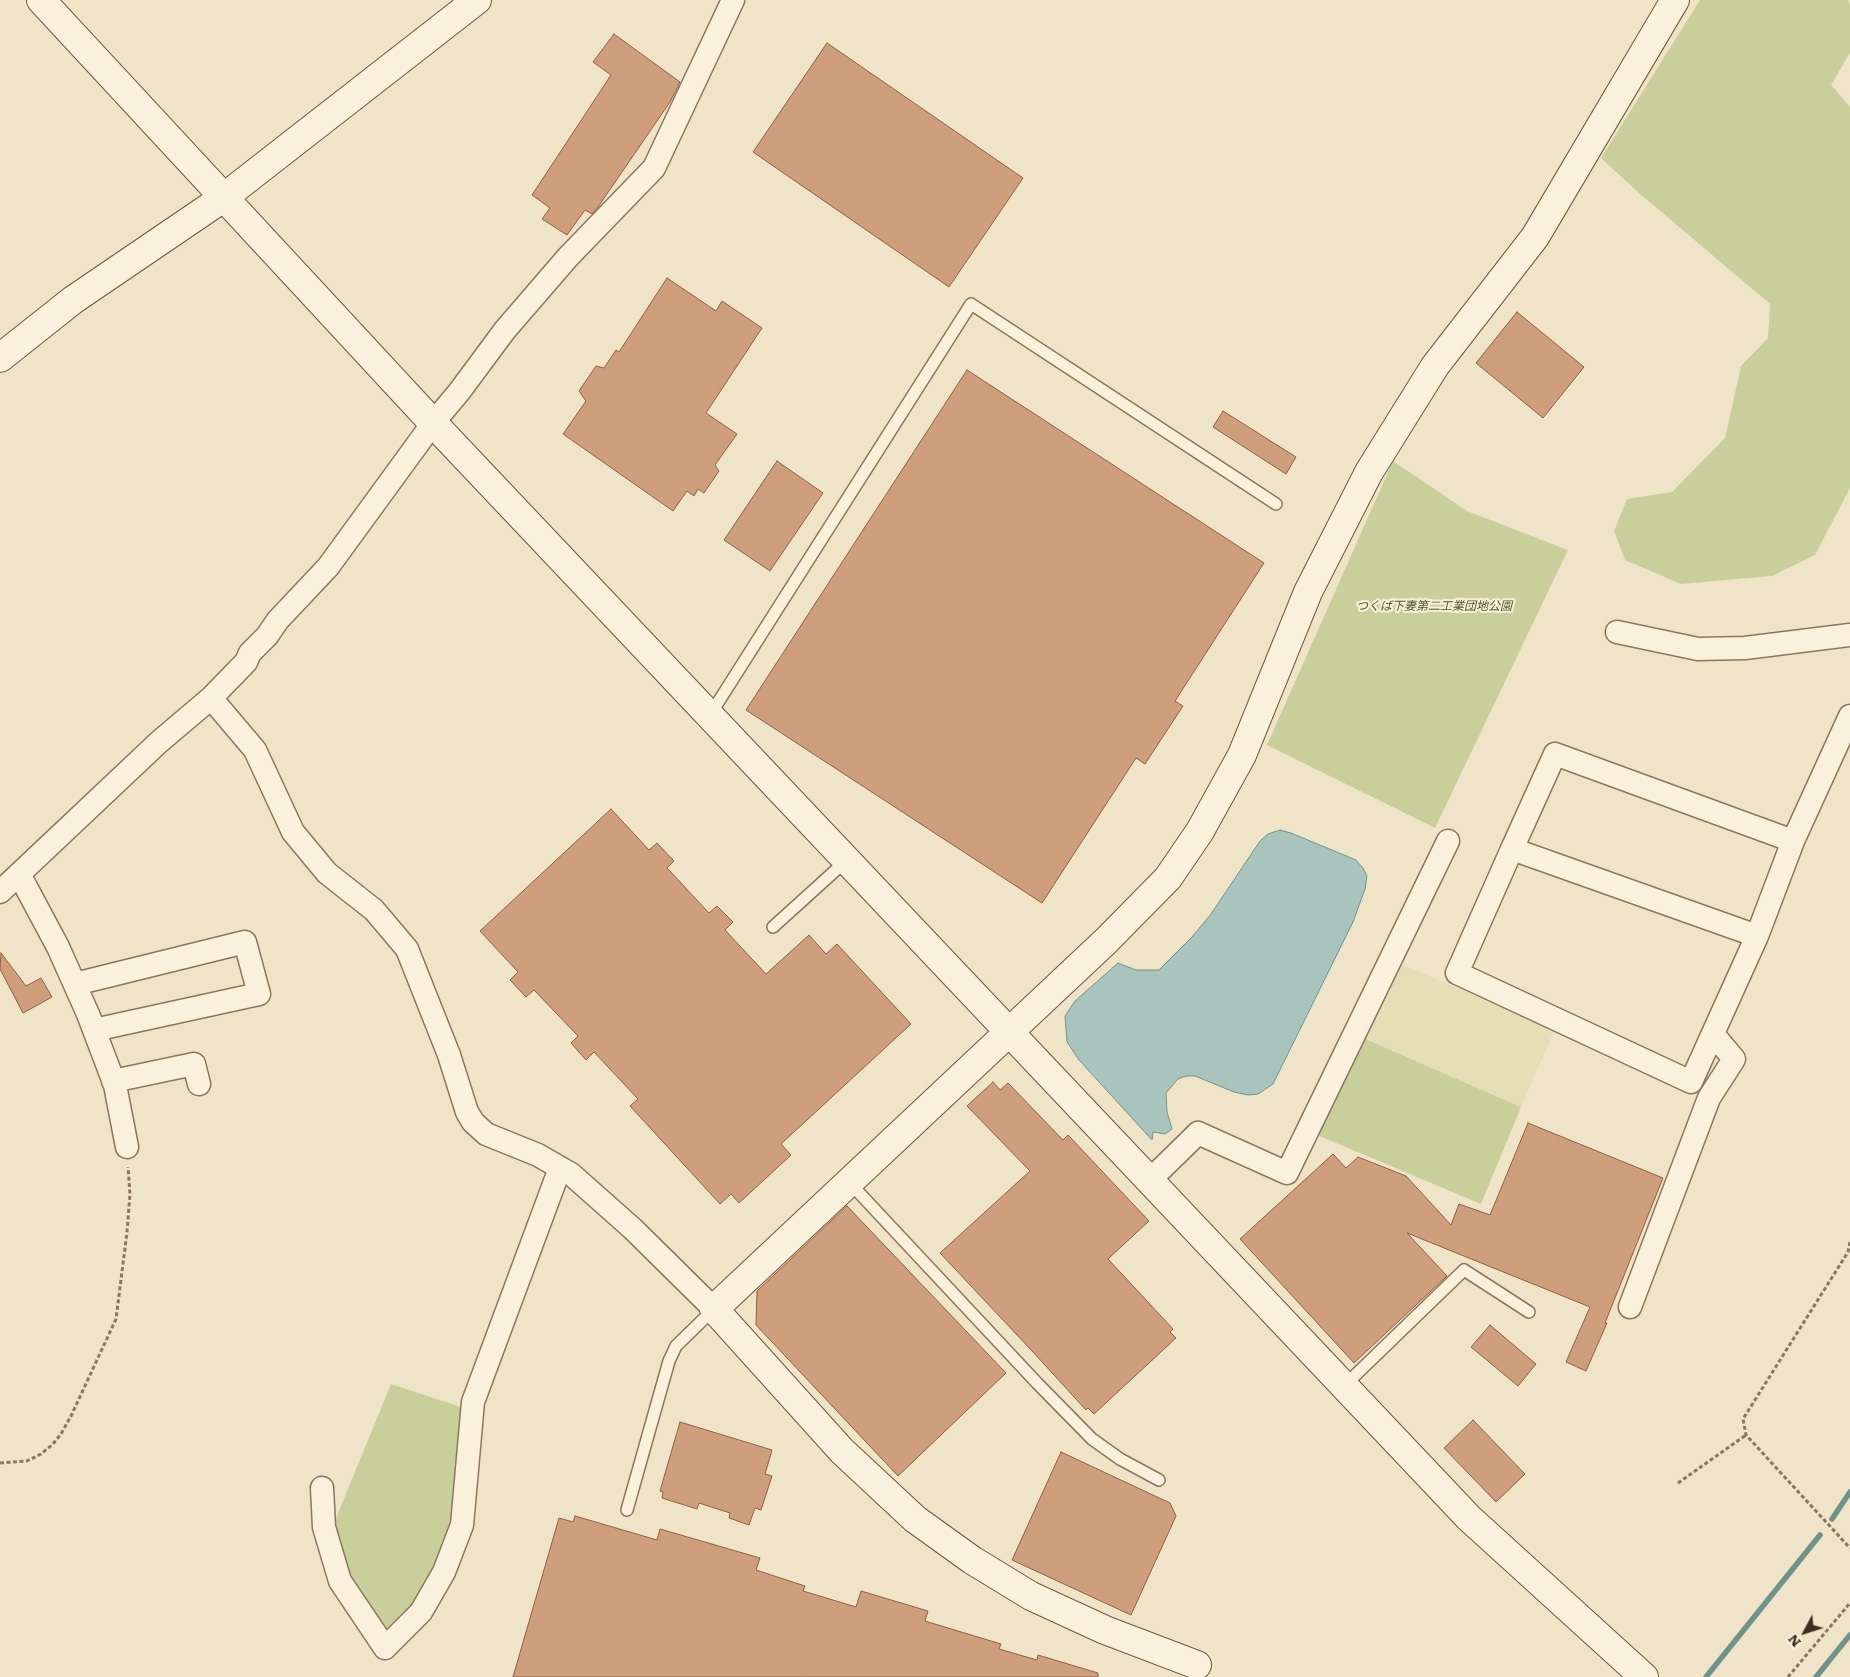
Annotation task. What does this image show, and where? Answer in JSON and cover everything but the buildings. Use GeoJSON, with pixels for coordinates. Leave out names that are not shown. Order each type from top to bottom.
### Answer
{"type":"FeatureCollection","features":[{"type":"Feature","properties":{"kind":"street"},"geometry":{"type":"LineString","coordinates":[[41,0],[433,423],[1469,1518],[1625,1662],[1644,1677]]}},
{"type":"Feature","properties":{"kind":"street"},"geometry":{"type":"LineString","coordinates":[[0,358],[73,300],[223,198],[477,0]]}},
{"type":"Feature","properties":{"kind":"street"},"geometry":{"type":"LineString","coordinates":[[0,892],[159,742],[211,698],[246,662],[250,653],[267,636],[278,620],[328,567],[433,423],[459,392],[511,322],[568,257],[654,168],[733,0]]}},
{"type":"Feature","properties":{"kind":"street"},"geometry":{"type":"LineString","coordinates":[[714,1309],[1106,941],[1168,878],[1200,831],[1242,755],[1308,592],[1368,472],[1435,366],[1535,237],[1675,0]]}},
{"type":"Feature","properties":{"kind":"street"},"geometry":{"type":"LineString","coordinates":[[1617,632],[1698,649],[1745,648],[1850,635]]}},
{"type":"Feature","properties":{"kind":"street"},"geometry":{"type":"LineString","coordinates":[[211,698],[255,750],[293,832],[327,873],[374,910],[407,949],[449,1055],[467,1112],[473,1122],[486,1134],[538,1155],[570,1174],[633,1229],[714,1309],[842,1451],[915,1519],[972,1560],[1031,1596],[1198,1671]]}},
{"type":"Feature","properties":{"kind":"street"},"geometry":{"type":"LineString","coordinates":[[1793,841],[1556,754],[1457,973],[1692,1082],[1757,936],[1793,841],[1850,716]]}},
{"type":"Feature","properties":{"kind":"street"},"geometry":{"type":"LineString","coordinates":[[1150,1180],[1198,1133],[1287,1173],[1448,841]]}},
{"type":"Feature","properties":{"kind":"street"},"geometry":{"type":"LineString","coordinates":[[1512,849],[1757,936]]}},
{"type":"Feature","properties":{"kind":"street"},"geometry":{"type":"LineString","coordinates":[[19,874],[58,947],[94,1030],[113,1081],[122,1115],[127,1147]]}},
{"type":"Feature","properties":{"kind":"street"},"geometry":{"type":"LineString","coordinates":[[75,984],[245,942],[259,994],[94,1030]]}},
{"type":"Feature","properties":{"kind":"street"},"geometry":{"type":"LineString","coordinates":[[1630,1307],[1709,1098],[1734,1059],[1713,1034]]}},
{"type":"Feature","properties":{"kind":"street"},"geometry":{"type":"LineString","coordinates":[[113,1081],[194,1064],[199,1084]]}},
{"type":"Feature","properties":{"kind":"street"},"geometry":{"type":"LineString","coordinates":[[322,1488],[324,1528],[340,1581],[385,1648],[421,1612],[444,1572],[462,1525],[473,1402],[560,1168]]}},
{"type":"Feature","properties":{"kind":"lane"},"geometry":{"type":"LineString","coordinates":[[710,715],[971,304],[1276,504]]}},
{"type":"Feature","properties":{"kind":"lane"},"geometry":{"type":"LineString","coordinates":[[773,927],[847,860]]}},
{"type":"Feature","properties":{"kind":"lane"},"geometry":{"type":"LineString","coordinates":[[849,1182],[1030,1376],[1092,1439],[1120,1459],[1159,1480]]}},
{"type":"Feature","properties":{"kind":"lane"},"geometry":{"type":"LineString","coordinates":[[1344,1386],[1464,1270],[1529,1312]]}},
{"type":"Feature","properties":{"kind":"lane"},"geometry":{"type":"LineString","coordinates":[[627,1510],[669,1361],[681,1341],[714,1309]]}},
{"type":"Feature","properties":{"kind":"path"},"geometry":{"type":"LineString","coordinates":[[0,1463],[27,1461],[52,1446],[71,1416],[116,1319],[130,1194],[127,1147]]}},
{"type":"Feature","properties":{"kind":"path"},"geometry":{"type":"LineString","coordinates":[[1850,1242],[1848,1252],[1743,1419],[1746,1436],[1850,1548]]}},
{"type":"Feature","properties":{"kind":"path"},"geometry":{"type":"LineString","coordinates":[[1678,1483],[1746,1436]]}},
{"type":"Feature","properties":{"kind":"path"},"geometry":{"type":"LineString","coordinates":[[1788,1677],[1850,1603]]}},
{"type":"Feature","properties":{"kind":"shaded area"},"geometry":{"type":"Polygon","coordinates":[[[1398,963],[1555,1029],[1521,1107],[1363,1038],[1398,963]]]}},
{"type":"Feature","properties":{"kind":"green space"},"geometry":{"type":"Polygon","coordinates":[[[1700,0],[1848,0],[1850,6],[1850,53],[1831,85],[1850,107],[1850,488],[1815,555],[1772,576],[1681,584],[1625,560],[1614,531],[1627,499],[1672,492],[1725,438],[1741,366],[1768,338],[1770,304],[1639,193],[1601,158],[1700,0]]]}},
{"type":"Feature","properties":{"kind":"green space","name":"つくば下妻第二工業団地公園"},"geometry":{"type":"Polygon","coordinates":[[[1393,461],[1467,511],[1568,550],[1435,828],[1267,745],[1393,461]]]}},
{"type":"Feature","properties":{"kind":"green space"},"geometry":{"type":"Polygon","coordinates":[[[1363,1038],[1521,1107],[1481,1204],[1317,1135],[1363,1038]]]}},
{"type":"Feature","properties":{"kind":"green space"},"geometry":{"type":"Polygon","coordinates":[[[391,1384],[467,1409],[450,1526],[434,1571],[417,1603],[384,1633],[345,1576],[334,1523],[391,1384]]]}},
{"type":"Feature","properties":{"kind":"water"},"geometry":{"type":"Polygon","coordinates":[[[1280,830],[1356,860],[1363,868],[1367,876],[1365,889],[1353,922],[1273,1084],[1258,1094],[1248,1095],[1234,1092],[1195,1076],[1186,1076],[1178,1079],[1166,1093],[1167,1112],[1172,1129],[1165,1134],[1153,1132],[1152,1140],[1079,1060],[1067,1042],[1065,1016],[1075,1001],[1118,963],[1136,970],[1159,970],[1192,937],[1211,914],[1260,841],[1268,834],[1280,830]]]}},
{"type":"Feature","properties":{"kind":"waterway"},"geometry":{"type":"LineString","coordinates":[[1832,1519],[1850,1492]]}},
{"type":"Feature","properties":{"kind":"waterway"},"geometry":{"type":"LineString","coordinates":[[1706,1677],[1820,1535]]}},
{"type":"Feature","properties":{"kind":"waterway"},"geometry":{"type":"LineString","coordinates":[[1816,1677],[1850,1635]]}}]}
